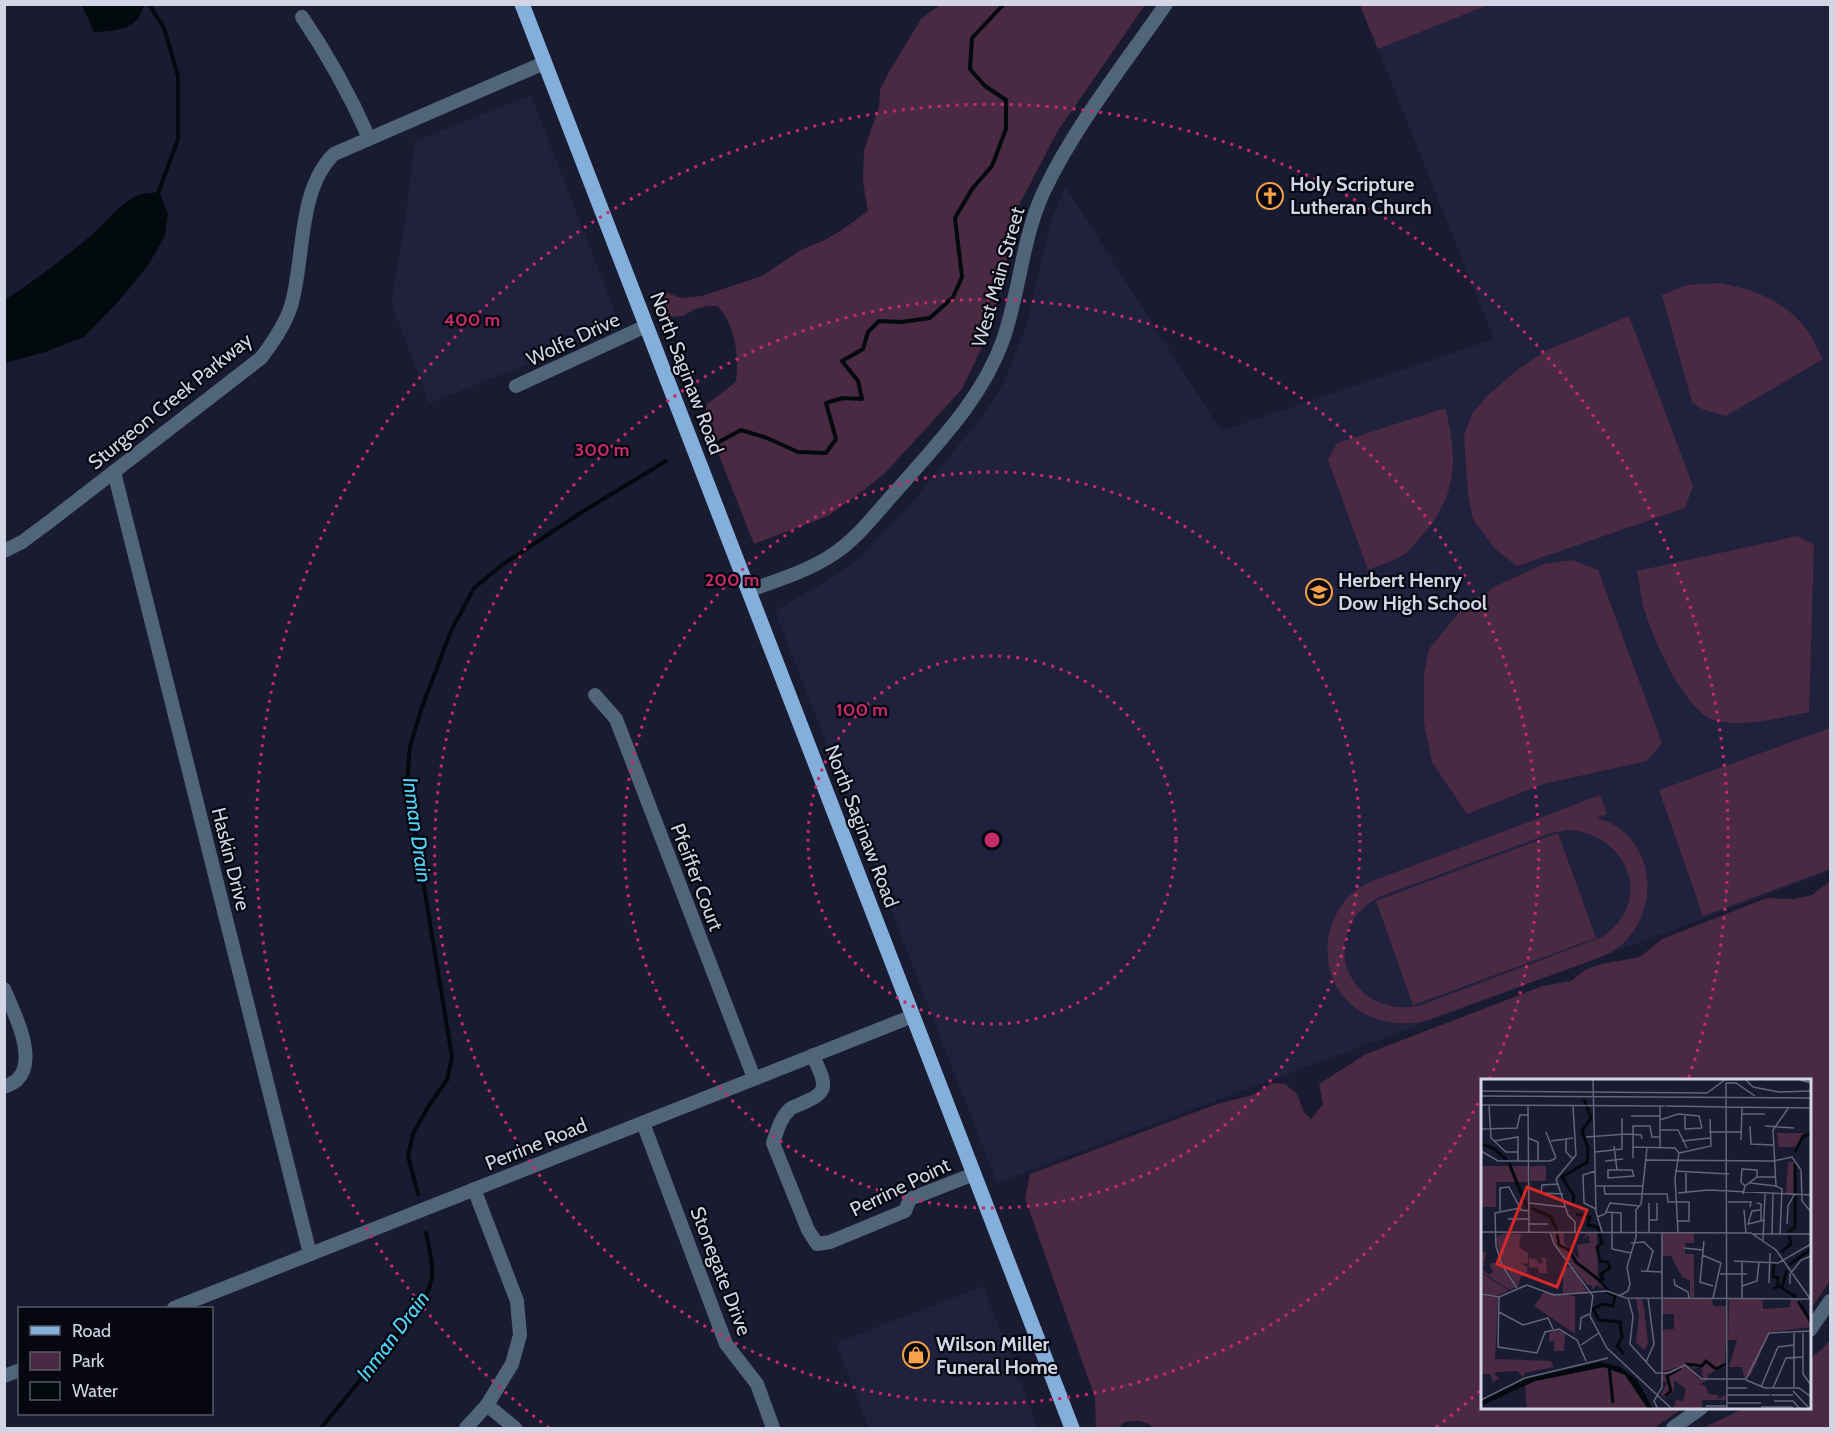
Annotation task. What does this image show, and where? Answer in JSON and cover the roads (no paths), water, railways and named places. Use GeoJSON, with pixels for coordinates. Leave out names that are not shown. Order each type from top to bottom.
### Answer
{"type":"FeatureCollection","features":[{"type":"Feature","properties":{"kind":"main road","name":"North Saginaw Road"},"geometry":{"type":"LineString","coordinates":[[522,4],[1072,1428]]}},
{"type":"Feature","properties":{"kind":"street","name":"West Main Street"},"geometry":{"type":"LineString","coordinates":[[748,591],[818,563],[851,540],[909,477],[966,409],[989,372],[1003,339],[1028,236],[1043,194],[1076,134],[1166,4]]}},
{"type":"Feature","properties":{"kind":"street"},"geometry":{"type":"LineString","coordinates":[[302,17],[330,58],[369,138]]}},
{"type":"Feature","properties":{"kind":"street","name":"Sturgeon Creek Parkway"},"geometry":{"type":"LineString","coordinates":[[4,551],[22,542],[261,358],[278,334],[290,306],[311,191],[324,164],[334,154],[544,63]]}},
{"type":"Feature","properties":{"kind":"street","name":"Wolfe Drive"},"geometry":{"type":"LineString","coordinates":[[516,386],[646,326]]}},
{"type":"Feature","properties":{"kind":"street","name":"Haskin Drive"},"geometry":{"type":"LineString","coordinates":[[114,472],[310,1254]]}},
{"type":"Feature","properties":{"kind":"street","name":"Pfeiffer Court"},"geometry":{"type":"LineString","coordinates":[[595,695],[616,719],[754,1078]]}},
{"type":"Feature","properties":{"kind":"street"},"geometry":{"type":"LineString","coordinates":[[4,989],[21,1030],[26,1054],[25,1067],[18,1079],[4,1087]]}},
{"type":"Feature","properties":{"kind":"street","name":"Perrine Road"},"geometry":{"type":"LineString","coordinates":[[177,1307],[913,1016]]}},
{"type":"Feature","properties":{"kind":"street","name":"Perrine Point"},"geometry":{"type":"LineString","coordinates":[[813,1055],[824,1086],[823,1092],[818,1097],[790,1108],[780,1122],[773,1143],[807,1230],[817,1244],[830,1242],[905,1211],[910,1199],[974,1174]]}},
{"type":"Feature","properties":{"kind":"street","name":"Stonegate Drive"},"geometry":{"type":"LineString","coordinates":[[643,1123],[726,1344],[757,1384],[773,1428]]}},
{"type":"Feature","properties":{"kind":"street"},"geometry":{"type":"LineString","coordinates":[[466,1428],[487,1405],[512,1364],[520,1335],[517,1301],[474,1189]]}},
{"type":"Feature","properties":{"kind":"street"},"geometry":{"type":"LineString","coordinates":[[1811,1327],[1830,1301]]}},
{"type":"Feature","properties":{"kind":"street"},"geometry":{"type":"LineString","coordinates":[[487,1405],[515,1428]]}},
{"type":"Feature","properties":{"kind":"street"},"geometry":{"type":"LineString","coordinates":[[1673,1428],[1698,1409]]}},
{"type":"Feature","properties":{"kind":"water"},"geometry":{"type":"Polygon","coordinates":[[[82,4],[144,5],[137,20],[125,28],[94,32],[82,4]]]}},
{"type":"Feature","properties":{"kind":"water"},"geometry":{"type":"Polygon","coordinates":[[[159,192],[168,214],[165,236],[147,267],[118,302],[84,337],[45,352],[5,363],[5,300],[73,251],[118,208],[141,194],[159,192]]]}},
{"type":"Feature","properties":{"kind":"waterway"},"geometry":{"type":"LineString","coordinates":[[149,4],[164,28],[178,76],[178,139],[157,196]]}},
{"type":"Feature","properties":{"kind":"waterway","name":"Inman Drain"},"geometry":{"type":"LineString","coordinates":[[717,443],[741,430],[767,438],[798,452],[826,453],[836,439],[826,403],[843,398],[862,399],[858,381],[842,361],[863,349],[868,332],[879,321],[901,322],[930,318],[953,297],[962,277],[955,218],[972,189],[992,166],[1006,129],[1006,100],[985,86],[970,69],[972,38],[1004,4]]}},
{"type":"Feature","properties":{"kind":"waterway","name":"Inman Drain"},"geometry":{"type":"LineString","coordinates":[[418,1194],[408,1156],[413,1134],[447,1080],[452,1057],[407,783],[410,746],[422,707],[451,631],[474,588],[502,565],[582,512],[666,461]]}},
{"type":"Feature","properties":{"kind":"waterway","name":"Inman Drain"},"geometry":{"type":"LineString","coordinates":[[321,1428],[420,1307],[426,1296],[432,1279],[431,1254],[426,1233]]}},
{"type":"Feature","properties":{"kind":"place","name":"Holy Scripture Lutheran Church"},"geometry":{"type":"Point","coordinates":[1270,196]}},
{"type":"Feature","properties":{"kind":"place","name":"Herbert Henry Dow High School"},"geometry":{"type":"Point","coordinates":[1319,592]}},
{"type":"Feature","properties":{"kind":"place","name":"Wilson Miller Funeral Home"},"geometry":{"type":"Point","coordinates":[916,1355]}}]}
